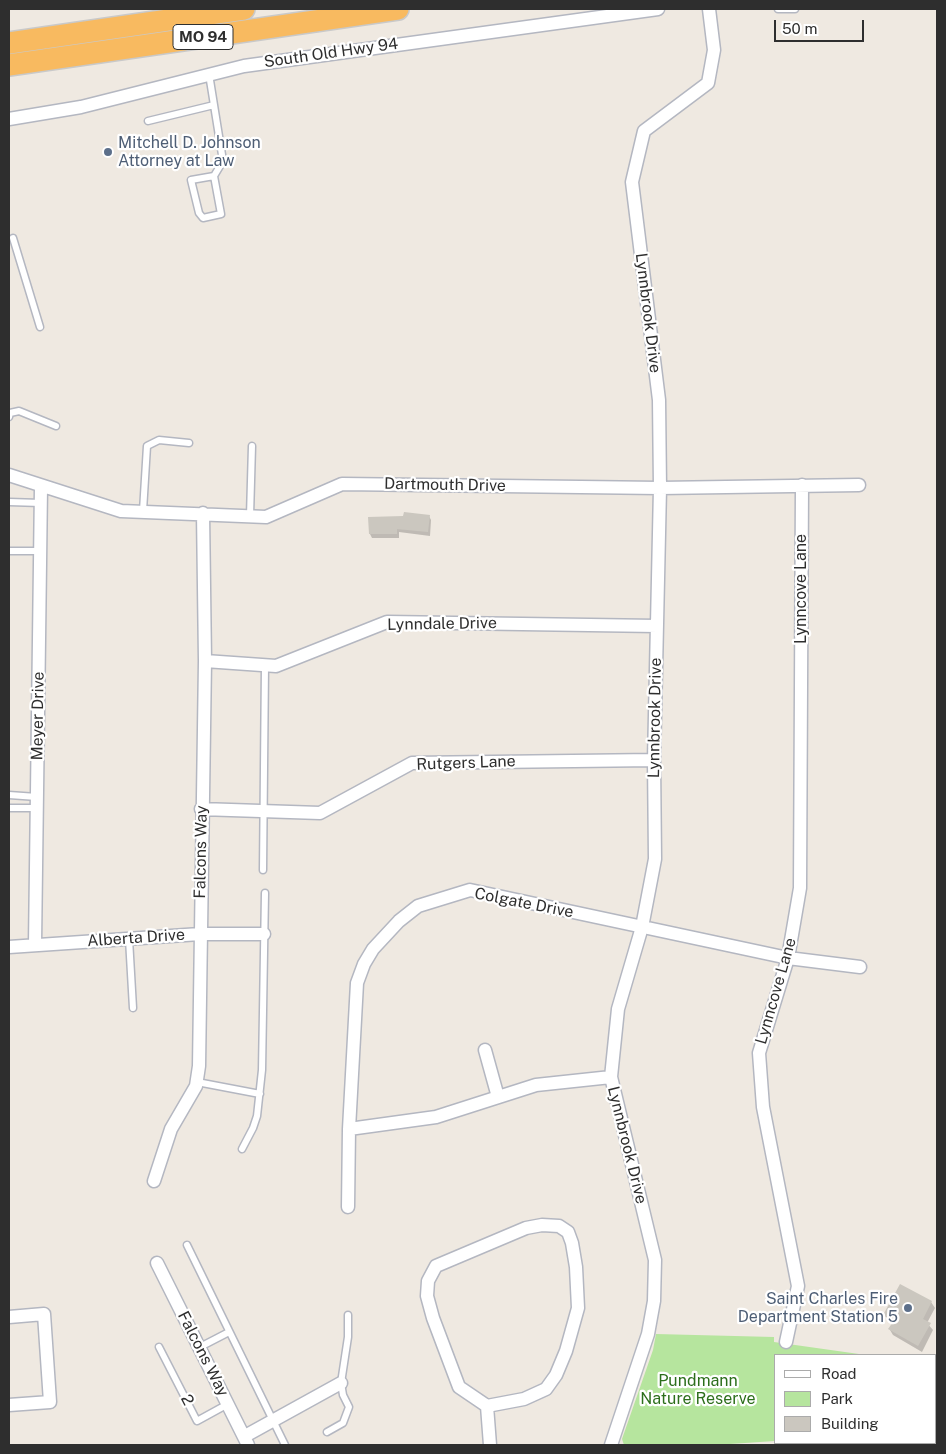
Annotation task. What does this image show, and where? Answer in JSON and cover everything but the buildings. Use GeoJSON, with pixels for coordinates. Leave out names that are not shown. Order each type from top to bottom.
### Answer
{"type":"FeatureCollection","features":[{"type":"Feature","properties":{"kind":"highway","name":"MO 94"},"geometry":{"type":"LineString","coordinates":[[9,43],[244,9]]}},
{"type":"Feature","properties":{"kind":"highway","name":"MO 94"},"geometry":{"type":"LineString","coordinates":[[9,65],[398,9]]}},
{"type":"Feature","properties":{"kind":"street","name":"South Old Hwy 94"},"geometry":{"type":"LineString","coordinates":[[9,119],[81,107],[209,74],[263,63],[658,9]]}},
{"type":"Feature","properties":{"kind":"street","name":"Lynnbrook Drive"},"geometry":{"type":"LineString","coordinates":[[611,1445],[648,1334],[654,1301],[655,1260],[611,1077],[618,1009],[642,927],[655,860],[654,760],[660,400],[632,182],[644,132],[708,83],[714,50],[709,9]]}},
{"type":"Feature","properties":{"kind":"street","name":"Dartmouth Drive"},"geometry":{"type":"LineString","coordinates":[[9,476],[121,511],[266,517],[342,484],[660,488],[859,485]]}},
{"type":"Feature","properties":{"kind":"street","name":"Lynncove Lane"},"geometry":{"type":"LineString","coordinates":[[786,1342],[798,1286],[763,1107],[758,1053],[788,958],[800,888],[802,485]]}},
{"type":"Feature","properties":{"kind":"street","name":"Meyer Drive"},"geometry":{"type":"LineString","coordinates":[[36,944],[36,802],[41,487]]}},
{"type":"Feature","properties":{"kind":"street","name":"Falcons Way"},"geometry":{"type":"LineString","coordinates":[[154,1181],[171,1130],[197,1082],[199,1066],[201,810],[205,661],[203,513]]}},
{"type":"Feature","properties":{"kind":"street","name":"Lynndale Drive"},"geometry":{"type":"LineString","coordinates":[[205,661],[276,666],[387,622],[657,626]]}},
{"type":"Feature","properties":{"kind":"street","name":"Rutgers Lane"},"geometry":{"type":"LineString","coordinates":[[201,810],[320,813],[412,763],[654,760]]}},
{"type":"Feature","properties":{"kind":"street","name":"Colgate Drive"},"geometry":{"type":"LineString","coordinates":[[348,1207],[349,1129],[357,983],[364,964],[373,949],[399,921],[418,906],[470,890],[788,958],[860,967]]}},
{"type":"Feature","properties":{"kind":"street","name":"Alberta Drive"},"geometry":{"type":"LineString","coordinates":[[9,947],[200,934],[264,934]]}},
{"type":"Feature","properties":{"kind":"street"},"geometry":{"type":"LineString","coordinates":[[485,1050],[498,1098]]}},
{"type":"Feature","properties":{"kind":"street"},"geometry":{"type":"LineString","coordinates":[[349,1129],[436,1118],[536,1085],[611,1077]]}},
{"type":"Feature","properties":{"kind":"street"},"geometry":{"type":"LineString","coordinates":[[542,1225],[559,1226],[568,1232],[576,1267],[578,1308],[566,1351],[556,1375],[546,1389],[524,1399],[488,1406],[459,1387],[433,1318],[427,1296],[428,1281],[436,1266],[517,1232],[542,1225]]}},
{"type":"Feature","properties":{"kind":"street","name":"Falcons Way"},"geometry":{"type":"LineString","coordinates":[[157,1263],[247,1440]]}},
{"type":"Feature","properties":{"kind":"street"},"geometry":{"type":"LineString","coordinates":[[9,1317],[44,1314],[50,1402],[9,1405]]}},
{"type":"Feature","properties":{"kind":"street"},"geometry":{"type":"LineString","coordinates":[[247,1440],[273,1420],[342,1383]]}},
{"type":"Feature","properties":{"kind":"street"},"geometry":{"type":"LineString","coordinates":[[488,1406],[490,1445]]}},
{"type":"Feature","properties":{"kind":"lane"},"geometry":{"type":"LineString","coordinates":[[778,9],[795,9]]}},
{"type":"Feature","properties":{"kind":"lane"},"geometry":{"type":"LineString","coordinates":[[209,74],[223,161],[214,176],[221,214],[203,218],[198,214],[191,180],[214,176]]}},
{"type":"Feature","properties":{"kind":"lane"},"geometry":{"type":"LineString","coordinates":[[148,121],[214,105]]}},
{"type":"Feature","properties":{"kind":"lane"},"geometry":{"type":"LineString","coordinates":[[13,238],[40,327]]}},
{"type":"Feature","properties":{"kind":"lane"},"geometry":{"type":"LineString","coordinates":[[9,414],[19,411],[56,426]]}},
{"type":"Feature","properties":{"kind":"lane"},"geometry":{"type":"LineString","coordinates":[[143,511],[147,446],[159,440],[189,443]]}},
{"type":"Feature","properties":{"kind":"lane"},"geometry":{"type":"LineString","coordinates":[[250,516],[252,446]]}},
{"type":"Feature","properties":{"kind":"lane"},"geometry":{"type":"LineString","coordinates":[[9,502],[41,503]]}},
{"type":"Feature","properties":{"kind":"lane"},"geometry":{"type":"LineString","coordinates":[[9,551],[41,551]]}},
{"type":"Feature","properties":{"kind":"lane"},"geometry":{"type":"LineString","coordinates":[[263,870],[265,665]]}},
{"type":"Feature","properties":{"kind":"lane"},"geometry":{"type":"LineString","coordinates":[[9,795],[36,802]]}},
{"type":"Feature","properties":{"kind":"lane"},"geometry":{"type":"LineString","coordinates":[[9,808],[36,802]]}},
{"type":"Feature","properties":{"kind":"lane"},"geometry":{"type":"LineString","coordinates":[[242,1149],[253,1128],[260,1094],[265,893]]}},
{"type":"Feature","properties":{"kind":"lane"},"geometry":{"type":"LineString","coordinates":[[128,938],[133,1008]]}},
{"type":"Feature","properties":{"kind":"lane"},"geometry":{"type":"LineString","coordinates":[[197,1082],[260,1094]]}},
{"type":"Feature","properties":{"kind":"lane"},"geometry":{"type":"LineString","coordinates":[[187,1245],[285,1445]]}},
{"type":"Feature","properties":{"kind":"lane"},"geometry":{"type":"LineString","coordinates":[[327,1432],[342,1423],[349,1407],[343,1395],[342,1383],[348,1337],[348,1315]]}},
{"type":"Feature","properties":{"kind":"lane"},"geometry":{"type":"LineString","coordinates":[[200,1348],[229,1332]]}},
{"type":"Feature","properties":{"kind":"lane","name":"2"},"geometry":{"type":"LineString","coordinates":[[159,1347],[198,1421],[229,1404]]}},
{"type":"Feature","properties":{"kind":"green space","name":"Pundmann Nature Reserve"},"geometry":{"type":"Polygon","coordinates":[[[656,1334],[774,1337],[774,1342],[859,1354],[774,1354],[774,1441],[715,1445],[624,1445],[622,1439],[653,1350],[656,1334]]]}},
{"type":"Feature","properties":{"kind":"place","name":"Mitchell D. Johnson Attorney at Law"},"geometry":{"type":"Point","coordinates":[108,152]}},
{"type":"Feature","properties":{"kind":"place","name":"Saint Charles Fire Department Station 5"},"geometry":{"type":"Point","coordinates":[908,1308]}}]}
